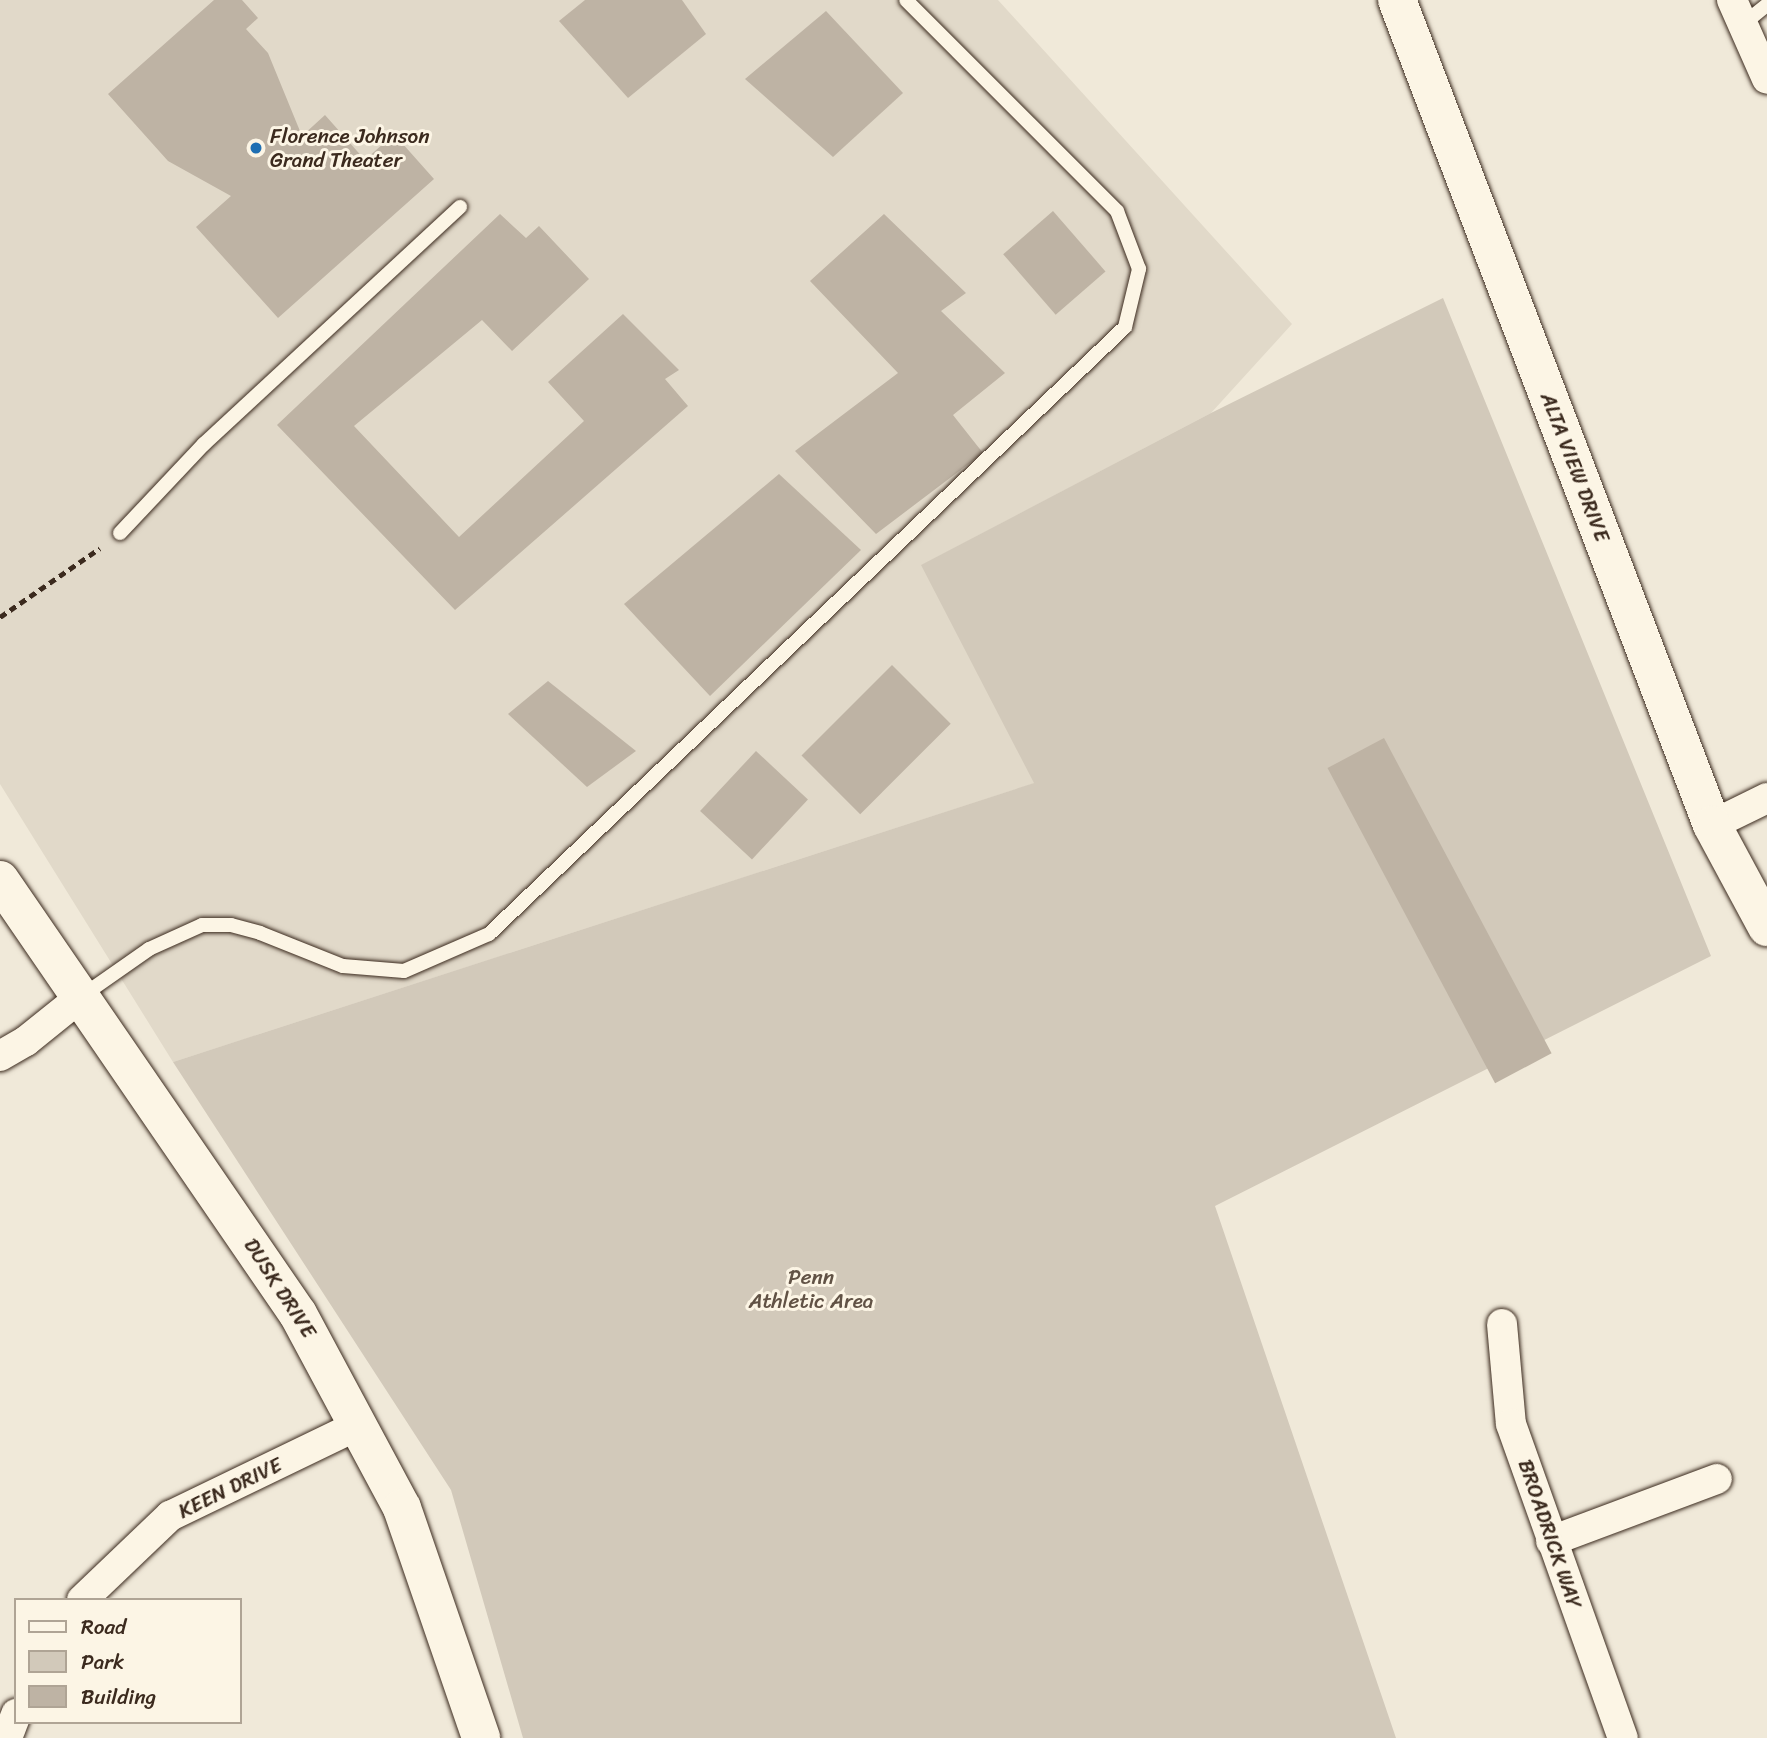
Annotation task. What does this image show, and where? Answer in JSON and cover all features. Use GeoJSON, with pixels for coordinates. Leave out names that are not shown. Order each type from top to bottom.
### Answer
{"type":"FeatureCollection","features":[{"type":"Feature","properties":{"kind":"street","name":"ALTA VIEW DRIVE"},"geometry":{"type":"LineString","coordinates":[[1397,0],[1712,825],[1767,927]]}},
{"type":"Feature","properties":{"kind":"street"},"geometry":{"type":"LineString","coordinates":[[1737,13],[1767,79]]}},
{"type":"Feature","properties":{"kind":"street"},"geometry":{"type":"LineString","coordinates":[[1712,825],[1767,798]]}},
{"type":"Feature","properties":{"kind":"street","name":"DUSK DRIVE"},"geometry":{"type":"LineString","coordinates":[[0,880],[298,1314],[360,1424],[402,1508],[481,1738]]}},
{"type":"Feature","properties":{"kind":"street"},"geometry":{"type":"LineString","coordinates":[[0,1056],[26,1041],[82,996]]}},
{"type":"Feature","properties":{"kind":"street","name":"BROADRICK WAY"},"geometry":{"type":"LineString","coordinates":[[1502,1324],[1511,1424],[1623,1738]]}},
{"type":"Feature","properties":{"kind":"street","name":"KEEN DRIVE"},"geometry":{"type":"LineString","coordinates":[[84,1598],[170,1516],[360,1424]]}},
{"type":"Feature","properties":{"kind":"street"},"geometry":{"type":"LineString","coordinates":[[1551,1541],[1717,1479]]}},
{"type":"Feature","properties":{"kind":"street"},"geometry":{"type":"LineString","coordinates":[[7,1738],[14,1719]]}},
{"type":"Feature","properties":{"kind":"lane"},"geometry":{"type":"LineString","coordinates":[[82,996],[149,949],[202,925],[251,930],[343,966],[404,971],[489,934],[1125,327],[1139,269],[1117,211],[906,0]]}},
{"type":"Feature","properties":{"kind":"lane"},"geometry":{"type":"LineString","coordinates":[[1737,13],[1767,5]]}},
{"type":"Feature","properties":{"kind":"lane"},"geometry":{"type":"LineString","coordinates":[[120,533],[204,444],[460,207]]}},
{"type":"Feature","properties":{"kind":"path"},"geometry":{"type":"LineString","coordinates":[[0,617],[120,533]]}},
{"type":"Feature","properties":{"kind":"shaded area"},"geometry":{"type":"Polygon","coordinates":[[[0,0],[998,0],[1292,324],[1211,413],[922,565],[1035,783],[173,1062],[0,784],[0,0]]]}},
{"type":"Feature","properties":{"kind":"green space","name":"Penn Athletic Area"},"geometry":{"type":"Polygon","coordinates":[[[1443,298],[1711,956],[1215,1206],[1396,1738],[523,1738],[451,1490],[173,1062],[1034,783],[921,565],[1211,413],[1443,298]]]}},
{"type":"Feature","properties":{"kind":"building","name":"Florence Johnson Grand Theater"},"geometry":{"type":"Polygon","coordinates":[[[214,0],[242,0],[258,18],[246,29],[268,53],[302,136],[325,115],[365,160],[394,134],[434,179],[278,318],[196,227],[231,196],[168,161],[108,94],[214,0]]]}},
{"type":"Feature","properties":{"kind":"building"},"geometry":{"type":"Polygon","coordinates":[[[585,0],[682,0],[706,34],[628,98],[559,21],[585,0]]]}},
{"type":"Feature","properties":{"kind":"building"},"geometry":{"type":"Polygon","coordinates":[[[826,11],[903,93],[833,157],[745,79],[826,11]]]}},
{"type":"Feature","properties":{"kind":"building"},"geometry":{"type":"Polygon","coordinates":[[[1053,211],[1105,271],[1056,315],[1003,254],[1053,211]]]}},
{"type":"Feature","properties":{"kind":"building"},"geometry":{"type":"Polygon","coordinates":[[[500,214],[526,238],[539,226],[589,279],[512,351],[482,320],[354,426],[459,537],[584,421],[548,382],[623,314],[679,370],[665,379],[688,406],[455,610],[277,425],[500,214]]]}},
{"type":"Feature","properties":{"kind":"building"},"geometry":{"type":"Polygon","coordinates":[[[884,214],[966,293],[941,311],[1005,373],[953,415],[983,453],[876,534],[795,451],[898,373],[810,281],[884,214]]]}},
{"type":"Feature","properties":{"kind":"building"},"geometry":{"type":"Polygon","coordinates":[[[779,474],[861,550],[710,696],[624,604],[779,474]]]}},
{"type":"Feature","properties":{"kind":"building"},"geometry":{"type":"Polygon","coordinates":[[[892,665],[951,724],[860,814],[801,756],[892,665]]]}},
{"type":"Feature","properties":{"kind":"building"},"geometry":{"type":"Polygon","coordinates":[[[548,681],[636,751],[587,787],[508,714],[548,681]]]}},
{"type":"Feature","properties":{"kind":"building"},"geometry":{"type":"Polygon","coordinates":[[[1384,738],[1552,1053],[1495,1083],[1327,768],[1384,738]]]}},
{"type":"Feature","properties":{"kind":"building"},"geometry":{"type":"Polygon","coordinates":[[[756,751],[808,799],[752,859],[700,811],[756,751]]]}},
{"type":"Feature","properties":{"kind":"place","name":"Florence Johnson Grand Theater"},"geometry":{"type":"Point","coordinates":[256,148]}}]}
